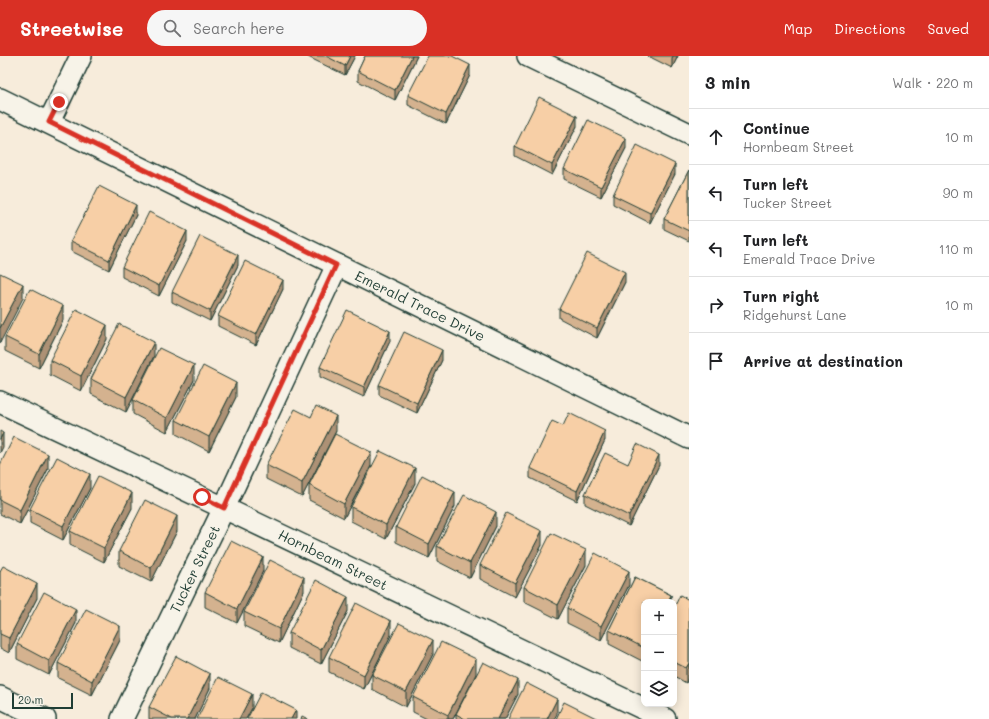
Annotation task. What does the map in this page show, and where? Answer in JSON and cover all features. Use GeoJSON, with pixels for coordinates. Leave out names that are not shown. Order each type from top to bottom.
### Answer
{"type":"FeatureCollection","features":[{"type":"Feature","properties":{"kind":"street"},"geometry":{"type":"LineString","coordinates":[[49,122],[81,56]]}},
{"type":"Feature","properties":{"kind":"street"},"geometry":{"type":"LineString","coordinates":[[528,56],[689,134]]}},
{"type":"Feature","properties":{"kind":"street","name":"Emerald Trace Drive"},"geometry":{"type":"LineString","coordinates":[[0,99],[689,438]]}},
{"type":"Feature","properties":{"kind":"street","name":"Tucker Street"},"geometry":{"type":"LineString","coordinates":[[122,719],[224,508],[336,265]]}},
{"type":"Feature","properties":{"kind":"street","name":"Hornbeam Street"},"geometry":{"type":"LineString","coordinates":[[0,402],[665,719]]}},
{"type":"Feature","properties":{"kind":"street"},"geometry":{"type":"LineString","coordinates":[[0,697],[45,719]]}},
{"type":"Feature","properties":{"kind":"building"},"geometry":{"type":"Polygon","coordinates":[[[326,56],[350,56],[345,66],[326,56]]]}},
{"type":"Feature","properties":{"kind":"building"},"geometry":{"type":"Polygon","coordinates":[[[365,56],[412,56],[395,90],[358,71],[365,56]]]}},
{"type":"Feature","properties":{"kind":"building"},"geometry":{"type":"Polygon","coordinates":[[[428,56],[452,56],[470,65],[446,114],[408,95],[428,56]]]}},
{"type":"Feature","properties":{"kind":"building"},"geometry":{"type":"Polygon","coordinates":[[[539,97],[577,116],[552,165],[515,146],[539,97]]]}},
{"type":"Feature","properties":{"kind":"building"},"geometry":{"type":"Polygon","coordinates":[[[588,120],[626,138],[601,187],[564,169],[588,120]]]}},
{"type":"Feature","properties":{"kind":"building"},"geometry":{"type":"Polygon","coordinates":[[[637,145],[675,164],[650,213],[613,195],[637,145]]]}},
{"type":"Feature","properties":{"kind":"building"},"geometry":{"type":"Polygon","coordinates":[[[689,170],[689,231],[664,219],[689,170]]]}},
{"type":"Feature","properties":{"kind":"building"},"geometry":{"type":"Polygon","coordinates":[[[99,186],[136,205],[109,260],[71,241],[99,186]]]}},
{"type":"Feature","properties":{"kind":"building"},"geometry":{"type":"Polygon","coordinates":[[[149,212],[187,231],[159,286],[122,267],[149,212]]]}},
{"type":"Feature","properties":{"kind":"building"},"geometry":{"type":"Polygon","coordinates":[[[200,236],[238,255],[210,311],[172,292],[200,236]]]}},
{"type":"Feature","properties":{"kind":"building"},"geometry":{"type":"Polygon","coordinates":[[[587,253],[625,272],[597,328],[559,309],[587,253]]]}},
{"type":"Feature","properties":{"kind":"building"},"geometry":{"type":"Polygon","coordinates":[[[245,261],[283,280],[256,335],[218,316],[245,261]]]}},
{"type":"Feature","properties":{"kind":"building"},"geometry":{"type":"Polygon","coordinates":[[[0,273],[23,284],[0,328],[0,273]]]}},
{"type":"Feature","properties":{"kind":"building"},"geometry":{"type":"Polygon","coordinates":[[[30,289],[63,306],[39,354],[5,337],[30,289]]]}},
{"type":"Feature","properties":{"kind":"building"},"geometry":{"type":"Polygon","coordinates":[[[76,309],[107,325],[81,376],[50,360],[76,309]]]}},
{"type":"Feature","properties":{"kind":"building"},"geometry":{"type":"Polygon","coordinates":[[[347,310],[390,331],[364,387],[320,367],[347,310]]]}},
{"type":"Feature","properties":{"kind":"building"},"geometry":{"type":"Polygon","coordinates":[[[119,324],[154,342],[126,397],[91,379],[119,324]]]}},
{"type":"Feature","properties":{"kind":"building"},"geometry":{"type":"Polygon","coordinates":[[[404,332],[442,350],[417,403],[379,385],[404,332]]]}},
{"type":"Feature","properties":{"kind":"building"},"geometry":{"type":"Polygon","coordinates":[[[159,348],[194,365],[167,418],[133,400],[159,348]]]}},
{"type":"Feature","properties":{"kind":"building"},"geometry":{"type":"Polygon","coordinates":[[[203,366],[236,383],[209,437],[176,420],[203,366]]]}},
{"type":"Feature","properties":{"kind":"building"},"geometry":{"type":"Polygon","coordinates":[[[316,406],[336,416],[302,483],[266,465],[295,409],[311,417],[316,406]]]}},
{"type":"Feature","properties":{"kind":"building"},"geometry":{"type":"Polygon","coordinates":[[[569,413],[605,431],[577,491],[530,468],[552,421],[563,426],[569,413]]]}},
{"type":"Feature","properties":{"kind":"building"},"geometry":{"type":"Polygon","coordinates":[[[0,431],[3,433],[0,439],[0,431]]]}},
{"type":"Feature","properties":{"kind":"building"},"geometry":{"type":"Polygon","coordinates":[[[335,434],[371,452],[344,504],[309,485],[335,434]]]}},
{"type":"Feature","properties":{"kind":"building"},"geometry":{"type":"Polygon","coordinates":[[[14,437],[48,454],[20,510],[0,500],[0,465],[14,437]]]}},
{"type":"Feature","properties":{"kind":"building"},"geometry":{"type":"Polygon","coordinates":[[[637,444],[659,455],[629,516],[585,494],[605,453],[628,464],[637,444]]]}},
{"type":"Feature","properties":{"kind":"building"},"geometry":{"type":"Polygon","coordinates":[[[380,451],[415,468],[386,525],[351,507],[380,451]]]}},
{"type":"Feature","properties":{"kind":"building"},"geometry":{"type":"Polygon","coordinates":[[[57,457],[90,474],[63,526],[30,509],[57,457]]]}},
{"type":"Feature","properties":{"kind":"building"},"geometry":{"type":"Polygon","coordinates":[[[422,475],[455,492],[429,544],[396,527],[422,475]]]}},
{"type":"Feature","properties":{"kind":"building"},"geometry":{"type":"Polygon","coordinates":[[[98,476],[132,493],[104,548],[70,531],[98,476]]]}},
{"type":"Feature","properties":{"kind":"building"},"geometry":{"type":"Polygon","coordinates":[[[464,495],[496,512],[470,563],[437,546],[464,495]]]}},
{"type":"Feature","properties":{"kind":"building"},"geometry":{"type":"Polygon","coordinates":[[[145,500],[177,516],[151,568],[119,551],[145,500]]]}},
{"type":"Feature","properties":{"kind":"building"},"geometry":{"type":"Polygon","coordinates":[[[506,513],[542,531],[515,583],[480,565],[506,513]]]}},
{"type":"Feature","properties":{"kind":"building"},"geometry":{"type":"Polygon","coordinates":[[[551,533],[586,550],[558,605],[524,587],[551,533]]]}},
{"type":"Feature","properties":{"kind":"building"},"geometry":{"type":"Polygon","coordinates":[[[231,541],[263,557],[237,609],[205,592],[231,541]]]}},
{"type":"Feature","properties":{"kind":"building"},"geometry":{"type":"Polygon","coordinates":[[[595,553],[629,571],[601,626],[567,608],[595,553]]]}},
{"type":"Feature","properties":{"kind":"building"},"geometry":{"type":"Polygon","coordinates":[[[270,560],[304,577],[279,629],[244,612],[270,560]]]}},
{"type":"Feature","properties":{"kind":"building"},"geometry":{"type":"Polygon","coordinates":[[[3,566],[37,584],[9,638],[0,634],[0,571],[3,566]]]}},
{"type":"Feature","properties":{"kind":"building"},"geometry":{"type":"Polygon","coordinates":[[[635,577],[671,595],[669,599],[641,599],[641,646],[609,630],[635,577]]]}},
{"type":"Feature","properties":{"kind":"building"},"geometry":{"type":"Polygon","coordinates":[[[316,580],[348,597],[321,650],[289,633],[316,580]]]}},
{"type":"Feature","properties":{"kind":"building"},"geometry":{"type":"Polygon","coordinates":[[[44,592],[76,609],[49,661],[17,644],[44,592]]]}},
{"type":"Feature","properties":{"kind":"building"},"geometry":{"type":"Polygon","coordinates":[[[680,595],[689,600],[689,663],[686,668],[677,664],[677,602],[680,595]]]}},
{"type":"Feature","properties":{"kind":"building"},"geometry":{"type":"Polygon","coordinates":[[[356,603],[391,621],[364,675],[329,657],[356,603]]]}},
{"type":"Feature","properties":{"kind":"building"},"geometry":{"type":"Polygon","coordinates":[[[86,609],[120,626],[92,681],[58,663],[86,609]]]}},
{"type":"Feature","properties":{"kind":"building"},"geometry":{"type":"Polygon","coordinates":[[[399,623],[433,640],[406,692],[372,675],[399,623]]]}},
{"type":"Feature","properties":{"kind":"building"},"geometry":{"type":"Polygon","coordinates":[[[441,642],[476,659],[448,715],[413,697],[441,642]]]}},
{"type":"Feature","properties":{"kind":"building"},"geometry":{"type":"Polygon","coordinates":[[[176,656],[210,674],[187,719],[172,719],[149,707],[176,656]]]}},
{"type":"Feature","properties":{"kind":"building"},"geometry":{"type":"Polygon","coordinates":[[[483,662],[518,680],[498,719],[465,719],[456,714],[483,662]]]}},
{"type":"Feature","properties":{"kind":"building"},"geometry":{"type":"Polygon","coordinates":[[[218,677],[252,694],[239,719],[197,719],[218,677]]]}},
{"type":"Feature","properties":{"kind":"building"},"geometry":{"type":"Polygon","coordinates":[[[526,683],[557,699],[547,719],[508,719],[526,683]]]}},
{"type":"Feature","properties":{"kind":"building"},"geometry":{"type":"Polygon","coordinates":[[[261,692],[296,710],[291,719],[247,719],[261,692]]]}},
{"type":"Feature","properties":{"kind":"building"},"geometry":{"type":"Polygon","coordinates":[[[564,702],[598,719],[556,719],[564,702]]]}},
{"type":"Feature","properties":{"kind":"building"},"geometry":{"type":"Polygon","coordinates":[[[302,716],[308,719],[301,719],[302,716]]]}},
{"type":"Feature","properties":{"kind":"route"},"geometry":{"type":"LineString","coordinates":[[59,102],[49,122],[336,265],[224,508],[202,497]]}}]}
